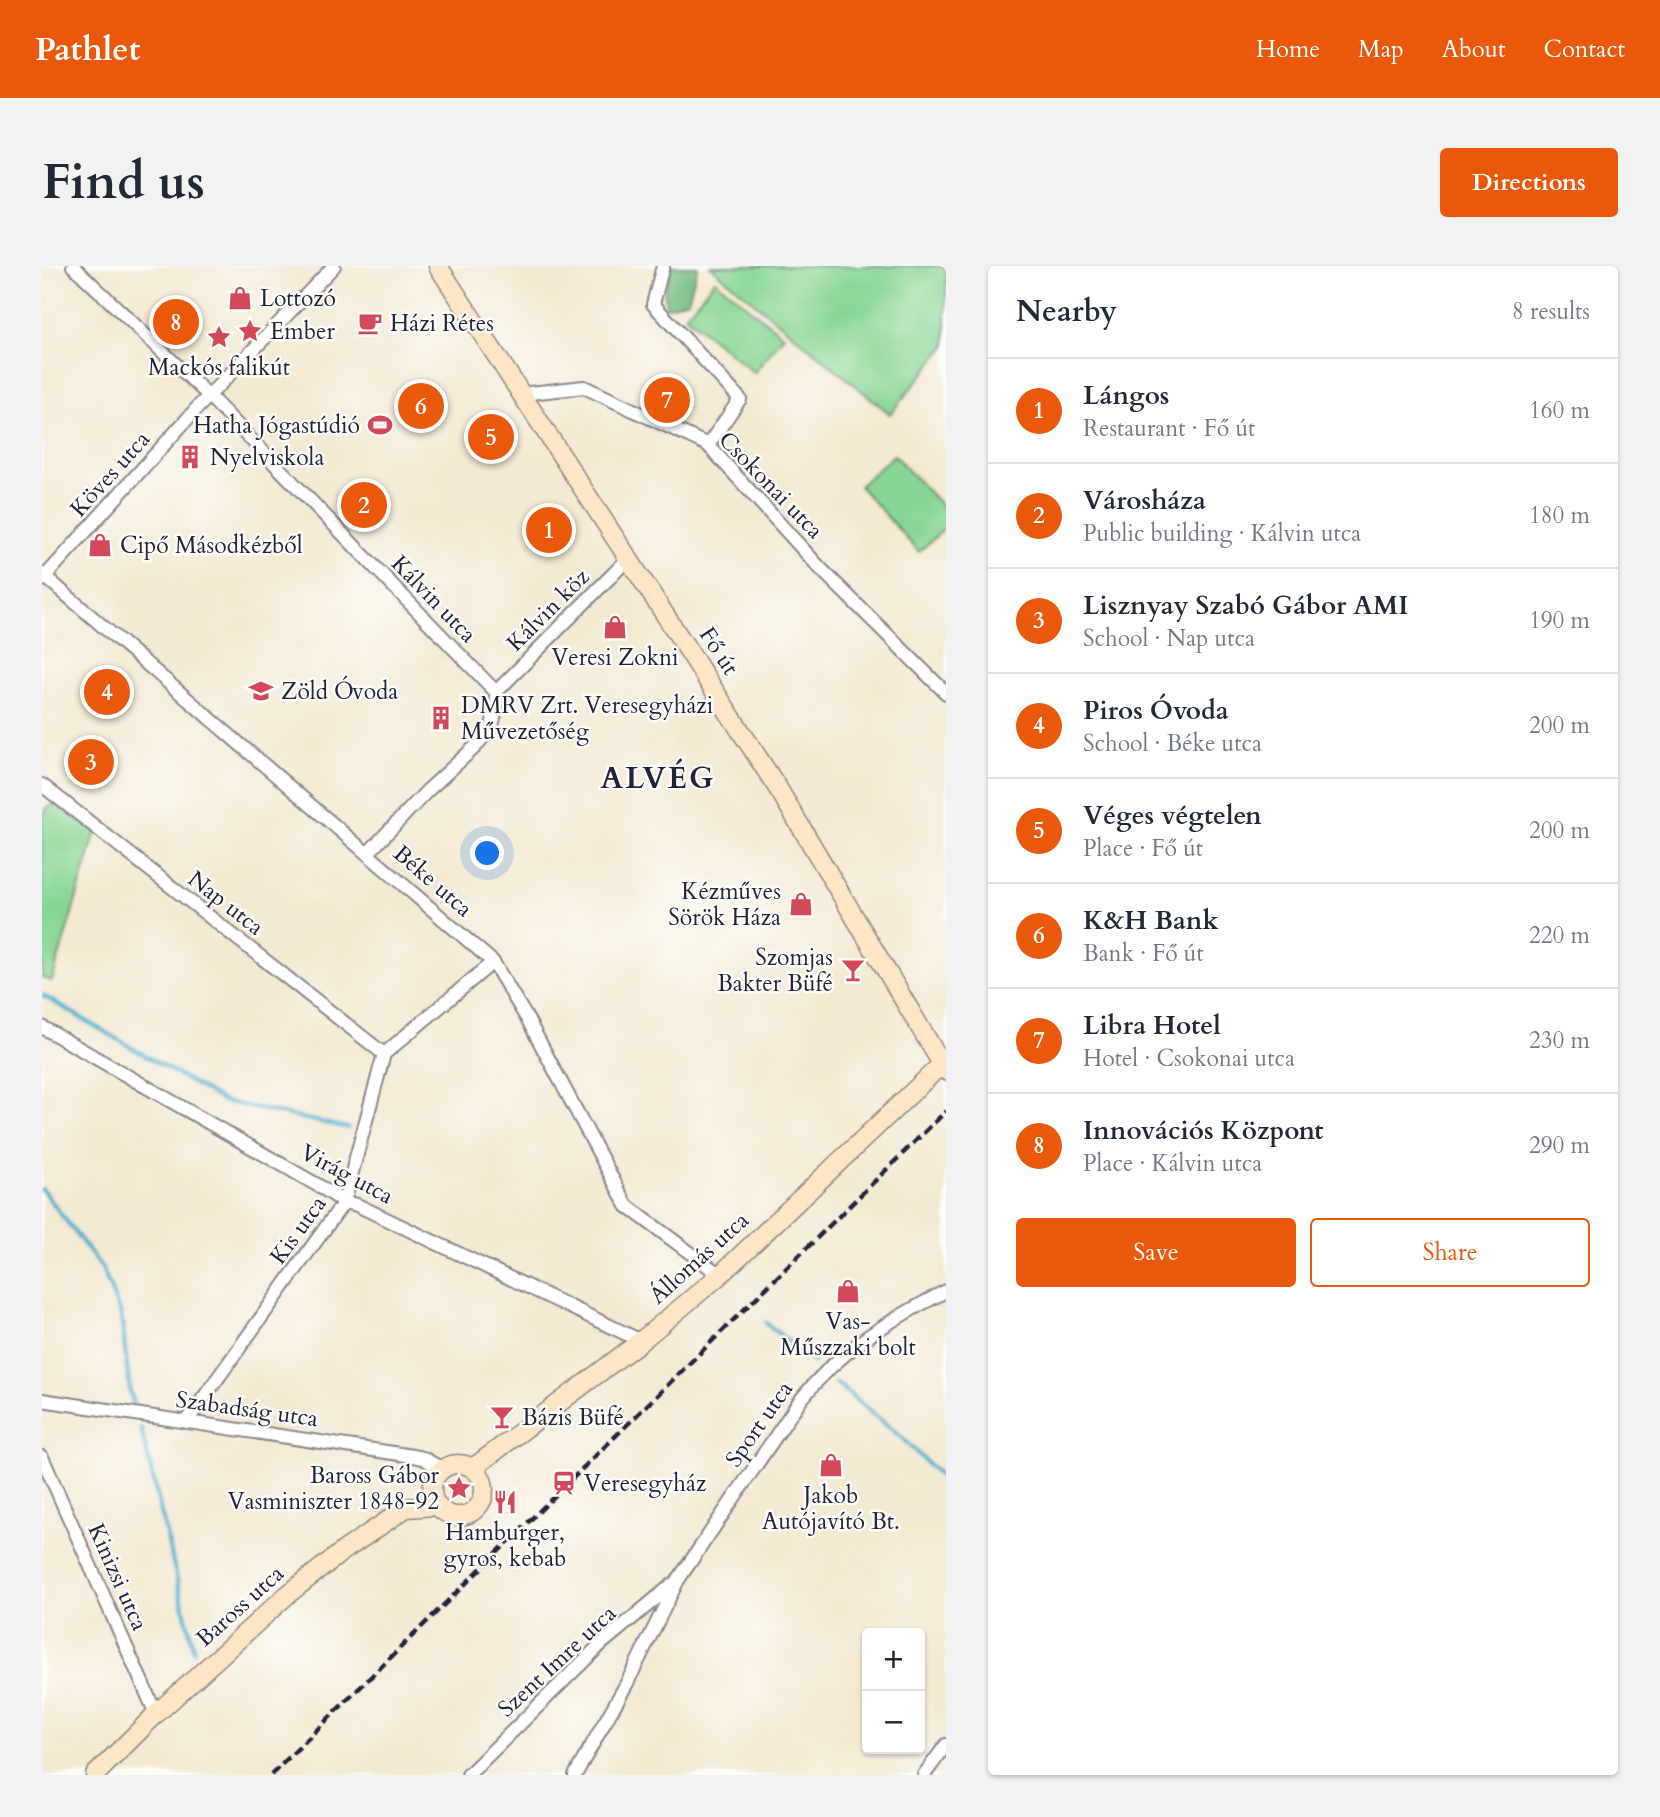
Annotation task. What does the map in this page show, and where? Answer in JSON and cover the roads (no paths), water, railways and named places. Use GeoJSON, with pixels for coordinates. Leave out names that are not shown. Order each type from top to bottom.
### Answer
{"type":"FeatureCollection","features":[{"type":"Feature","properties":{"kind":"street","name":"Kálvin utca"},"geometry":{"type":"LineString","coordinates":[[73,266],[209,396],[496,692]]}},
{"type":"Feature","properties":{"kind":"street","name":"Köves utca"},"geometry":{"type":"LineString","coordinates":[[43,577],[209,396],[334,266]]}},
{"type":"Feature","properties":{"kind":"street","name":"Fő út"},"geometry":{"type":"LineString","coordinates":[[438,266],[779,790],[944,1068]]}},
{"type":"Feature","properties":{"kind":"street"},"geometry":{"type":"LineString","coordinates":[[663,266],[653,304],[740,399],[708,445]]}},
{"type":"Feature","properties":{"kind":"street","name":"Csokonai utca"},"geometry":{"type":"LineString","coordinates":[[522,394],[584,387],[708,445],[819,567],[946,693]]}},
{"type":"Feature","properties":{"kind":"street","name":"Kálvin köz"},"geometry":{"type":"LineString","coordinates":[[496,692],[629,557]]}},
{"type":"Feature","properties":{"kind":"street","name":"Béke utca"},"geometry":{"type":"LineString","coordinates":[[43,577],[493,962],[530,1022],[627,1206],[720,1275]]}},
{"type":"Feature","properties":{"kind":"street"},"geometry":{"type":"LineString","coordinates":[[368,853],[427,791],[475,747],[492,726],[497,705],[496,692]]}},
{"type":"Feature","properties":{"kind":"street","name":"Nap utca"},"geometry":{"type":"LineString","coordinates":[[42,785],[384,1054]]}},
{"type":"Feature","properties":{"kind":"street"},"geometry":{"type":"LineString","coordinates":[[384,1054],[493,962]]}},
{"type":"Feature","properties":{"kind":"street","name":"Virág utca"},"geometry":{"type":"LineString","coordinates":[[42,1027],[319,1185],[344,1202],[357,1205],[641,1341]]}},
{"type":"Feature","properties":{"kind":"street","name":"Kis utca"},"geometry":{"type":"LineString","coordinates":[[187,1421],[344,1202],[384,1054]]}},
{"type":"Feature","properties":{"kind":"street","name":"Állomás utca"},"geometry":{"type":"LineString","coordinates":[[473,1468],[641,1341],[720,1275],[944,1068]]}},
{"type":"Feature","properties":{"kind":"street","name":"Sport utca"},"geometry":{"type":"LineString","coordinates":[[575,1775],[626,1683],[678,1580],[818,1377],[844,1353],[891,1320],[946,1291]]}},
{"type":"Feature","properties":{"kind":"street","name":"Szabadság utca"},"geometry":{"type":"LineString","coordinates":[[42,1400],[414,1456],[424,1458],[442,1469]]}},
{"type":"Feature","properties":{"kind":"street","name":"Kinizsi utca"},"geometry":{"type":"LineString","coordinates":[[42,1457],[156,1714]]}},
{"type":"Feature","properties":{"kind":"street"},"geometry":{"type":"LineString","coordinates":[[437,1506],[432,1491],[433,1483],[442,1469],[457,1464],[473,1468]]}},
{"type":"Feature","properties":{"kind":"street","name":"Baross utca"},"geometry":{"type":"LineString","coordinates":[[95,1775],[156,1714],[287,1595],[343,1551],[406,1508],[437,1506],[452,1516],[470,1514],[477,1508],[485,1492],[480,1475],[473,1468]]}},
{"type":"Feature","properties":{"kind":"street","name":"Szent Imre utca"},"geometry":{"type":"LineString","coordinates":[[468,1775],[600,1645],[678,1580]]}},
{"type":"Feature","properties":{"kind":"street"},"geometry":{"type":"LineString","coordinates":[[924,1775],[946,1745]]}},
{"type":"Feature","properties":{"kind":"waterway"},"geometry":{"type":"LineString","coordinates":[[42,995],[223,1101],[348,1128]]}},
{"type":"Feature","properties":{"kind":"waterway"},"geometry":{"type":"LineString","coordinates":[[42,1189],[102,1268],[121,1315],[130,1392],[135,1409]]}},
{"type":"Feature","properties":{"kind":"waterway"},"geometry":{"type":"LineString","coordinates":[[766,1323],[813,1362]]}},
{"type":"Feature","properties":{"kind":"waterway"},"geometry":{"type":"LineString","coordinates":[[836,1383],[901,1437],[946,1482]]}},
{"type":"Feature","properties":{"kind":"waterway"},"geometry":{"type":"LineString","coordinates":[[141,1428],[194,1651]]}},
{"type":"Feature","properties":{"kind":"railway"},"geometry":{"type":"LineString","coordinates":[[271,1775],[946,1111]]}},
{"type":"Feature","properties":{"kind":"place","name":"Lottozó"},"geometry":{"type":"Point","coordinates":[240,298]}},
{"type":"Feature","properties":{"kind":"place","name":"Innovációs Központ"},"geometry":{"type":"Point","coordinates":[176,322]}},
{"type":"Feature","properties":{"kind":"place","name":"Házi Rétes"},"geometry":{"type":"Point","coordinates":[370,323]}},
{"type":"Feature","properties":{"kind":"place","name":"Ember"},"geometry":{"type":"Point","coordinates":[250,331]}},
{"type":"Feature","properties":{"kind":"place","name":"Mackós falikút"},"geometry":{"type":"Point","coordinates":[219,337]}},
{"type":"Feature","properties":{"kind":"place","name":"Libra Hotel"},"geometry":{"type":"Point","coordinates":[667,400]}},
{"type":"Feature","properties":{"kind":"place","name":"K&H Bank"},"geometry":{"type":"Point","coordinates":[421,406]}},
{"type":"Feature","properties":{"kind":"place","name":"Hatha Jógastúdió"},"geometry":{"type":"Point","coordinates":[380,425]}},
{"type":"Feature","properties":{"kind":"place","name":"Véges végtelen"},"geometry":{"type":"Point","coordinates":[491,437]}},
{"type":"Feature","properties":{"kind":"place","name":"Nyelviskola"},"geometry":{"type":"Point","coordinates":[190,457]}},
{"type":"Feature","properties":{"kind":"place","name":"Városháza"},"geometry":{"type":"Point","coordinates":[364,505]}},
{"type":"Feature","properties":{"kind":"place","name":"Lángos"},"geometry":{"type":"Point","coordinates":[549,530]}},
{"type":"Feature","properties":{"kind":"place","name":"Cipő Másodkézből"},"geometry":{"type":"Point","coordinates":[100,545]}},
{"type":"Feature","properties":{"kind":"place","name":"Veresi Zokni"},"geometry":{"type":"Point","coordinates":[615,627]}},
{"type":"Feature","properties":{"kind":"place","name":"Zöld Óvoda"},"geometry":{"type":"Point","coordinates":[261,691]}},
{"type":"Feature","properties":{"kind":"place","name":"Piros Óvoda"},"geometry":{"type":"Point","coordinates":[107,692]}},
{"type":"Feature","properties":{"kind":"place","name":"DMRV Zrt. Veresegyházi Művezetőség"},"geometry":{"type":"Point","coordinates":[441,718]}},
{"type":"Feature","properties":{"kind":"place","name":"Lisznyay Szabó Gábor AMI"},"geometry":{"type":"Point","coordinates":[91,762]}},
{"type":"Feature","properties":{"kind":"place","name":"Kézműves Sörök Háza"},"geometry":{"type":"Point","coordinates":[801,904]}},
{"type":"Feature","properties":{"kind":"place","name":"Szomjas Bakter Büfé"},"geometry":{"type":"Point","coordinates":[853,970]}},
{"type":"Feature","properties":{"kind":"place","name":"Vas- Műszzaki bolt"},"geometry":{"type":"Point","coordinates":[848,1291]}},
{"type":"Feature","properties":{"kind":"place","name":"Bázis Büfé"},"geometry":{"type":"Point","coordinates":[502,1417]}},
{"type":"Feature","properties":{"kind":"place","name":"Jakob Autójavító Bt."},"geometry":{"type":"Point","coordinates":[831,1465]}},
{"type":"Feature","properties":{"kind":"place","name":"Veresegyház"},"geometry":{"type":"Point","coordinates":[564,1483]}},
{"type":"Feature","properties":{"kind":"place","name":"Baross Gábor Vasminiszter 1848-92"},"geometry":{"type":"Point","coordinates":[459,1488]}},
{"type":"Feature","properties":{"kind":"place","name":"Hamburger, gyros, kebab"},"geometry":{"type":"Point","coordinates":[505,1502]}},
{"type":"Feature","properties":{"kind":"district","name":"ALVÉG"},"geometry":{"type":"Point","coordinates":[658,778]}}]}
